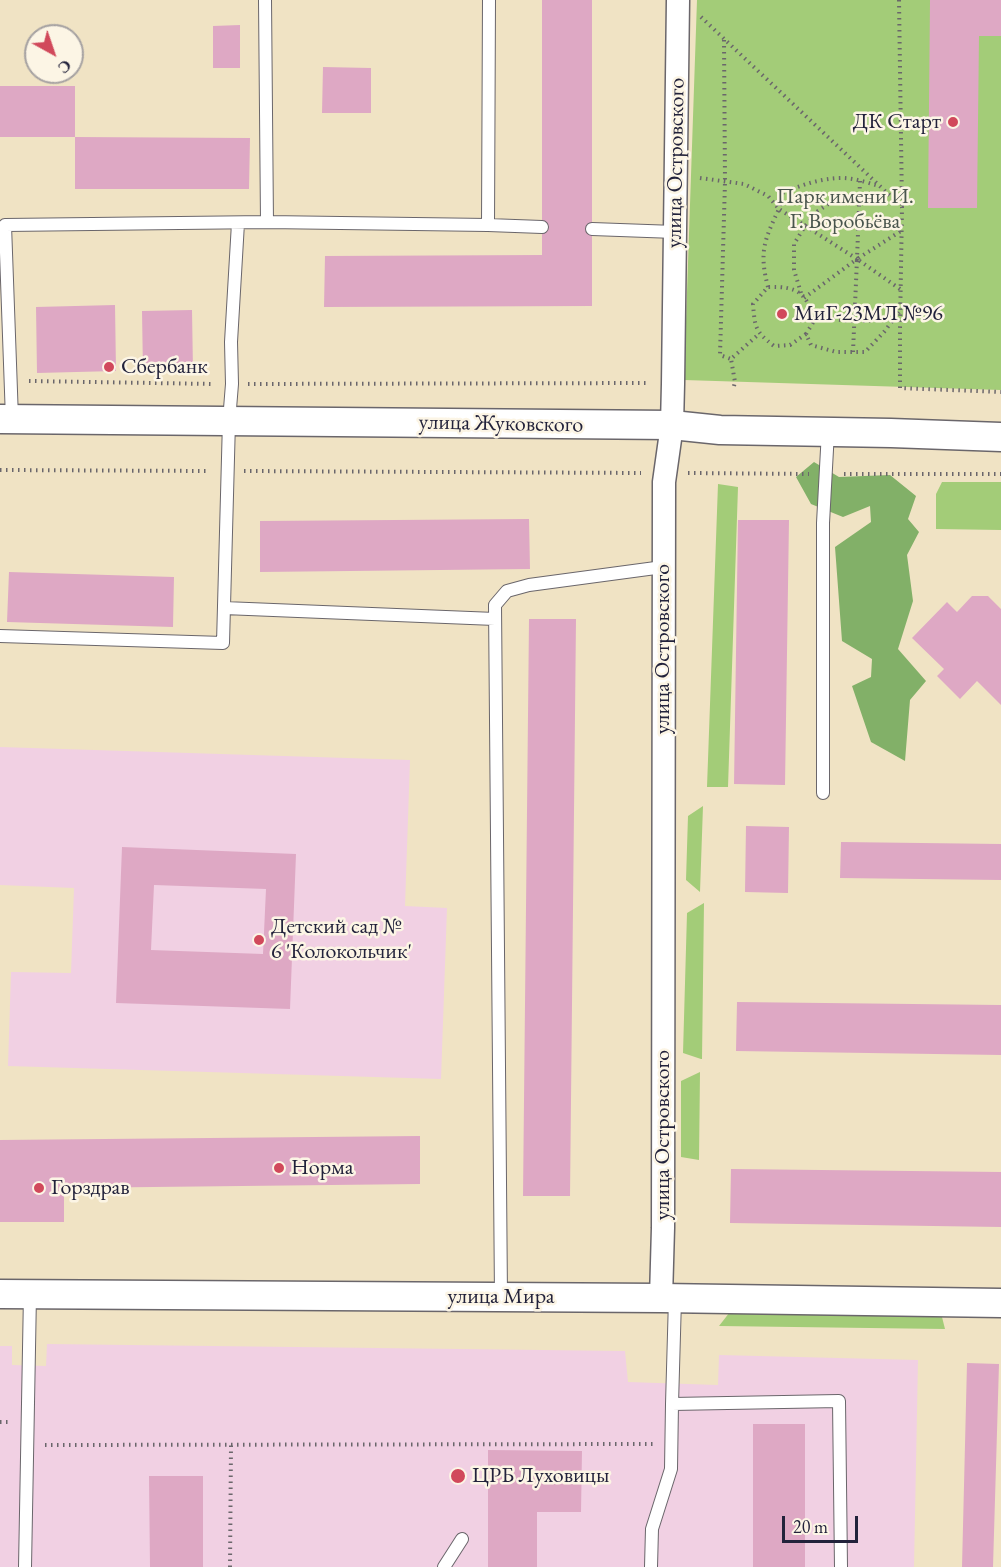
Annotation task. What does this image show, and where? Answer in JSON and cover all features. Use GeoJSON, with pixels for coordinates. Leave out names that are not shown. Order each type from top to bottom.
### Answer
{"type":"FeatureCollection","features":[{"type":"Feature","properties":{"kind":"street","name":"улица Островского"},"geometry":{"type":"LineString","coordinates":[[668,1298],[663,1228],[663,567],[665,473],[672,425],[675,232],[687,6]]}},
{"type":"Feature","properties":{"kind":"street","name":"улица Жуковского"},"geometry":{"type":"LineString","coordinates":[[6,419],[672,425],[720,430],[1001,437]]}},
{"type":"Feature","properties":{"kind":"street","name":"улица Мира"},"geometry":{"type":"LineString","coordinates":[[0,1294],[668,1298],[1001,1303]]}},
{"type":"Feature","properties":{"kind":"lane"},"geometry":{"type":"LineString","coordinates":[[266,0],[267,222]]}},
{"type":"Feature","properties":{"kind":"lane"},"geometry":{"type":"LineString","coordinates":[[488,225],[489,0]]}},
{"type":"Feature","properties":{"kind":"lane"},"geometry":{"type":"LineString","coordinates":[[0,636],[224,643],[231,342],[238,222]]}},
{"type":"Feature","properties":{"kind":"lane"},"geometry":{"type":"LineString","coordinates":[[6,419],[11,381],[5,225],[267,222],[542,227]]}},
{"type":"Feature","properties":{"kind":"lane"},"geometry":{"type":"LineString","coordinates":[[592,229],[675,232]]}},
{"type":"Feature","properties":{"kind":"lane"},"geometry":{"type":"LineString","coordinates":[[823,793],[823,523],[828,431]]}},
{"type":"Feature","properties":{"kind":"lane"},"geometry":{"type":"LineString","coordinates":[[501,1297],[495,604],[507,591],[529,585],[663,567]]}},
{"type":"Feature","properties":{"kind":"lane"},"geometry":{"type":"LineString","coordinates":[[224,608],[495,619]]}},
{"type":"Feature","properties":{"kind":"lane"},"geometry":{"type":"LineString","coordinates":[[25,1567],[30,1294]]}},
{"type":"Feature","properties":{"kind":"lane"},"geometry":{"type":"LineString","coordinates":[[651,1567],[652,1529],[671,1469],[672,1404],[668,1298]]}},
{"type":"Feature","properties":{"kind":"lane"},"geometry":{"type":"LineString","coordinates":[[672,1404],[839,1401],[841,1567]]}},
{"type":"Feature","properties":{"kind":"lane"},"geometry":{"type":"LineString","coordinates":[[444,1567],[462,1539]]}},
{"type":"Feature","properties":{"kind":"path"},"geometry":{"type":"LineString","coordinates":[[899,0],[902,207],[900,388],[1001,392]]}},
{"type":"Feature","properties":{"kind":"path"},"geometry":{"type":"LineString","coordinates":[[687,6],[902,207]]}},
{"type":"Feature","properties":{"kind":"path"},"geometry":{"type":"LineString","coordinates":[[724,39],[725,182],[720,354],[731,359]]}},
{"type":"Feature","properties":{"kind":"path"},"geometry":{"type":"LineString","coordinates":[[691,176],[744,184],[768,196],[779,209],[900,289]]}},
{"type":"Feature","properties":{"kind":"path"},"geometry":{"type":"LineString","coordinates":[[768,287],[764,271],[763,246],[779,209],[783,192],[817,180],[844,178],[880,187]]}},
{"type":"Feature","properties":{"kind":"path"},"geometry":{"type":"LineString","coordinates":[[853,352],[860,181]]}},
{"type":"Feature","properties":{"kind":"path"},"geometry":{"type":"LineString","coordinates":[[801,293],[783,286],[768,287],[753,304],[759,334],[774,346],[790,345],[806,334],[814,321],[810,306],[801,293],[794,270],[794,244],[818,211],[834,200],[860,199]]}},
{"type":"Feature","properties":{"kind":"path"},"geometry":{"type":"LineString","coordinates":[[804,298],[857,259],[901,231]]}},
{"type":"Feature","properties":{"kind":"path"},"geometry":{"type":"LineString","coordinates":[[811,310],[828,318],[853,321],[894,318]]}},
{"type":"Feature","properties":{"kind":"path"},"geometry":{"type":"LineString","coordinates":[[806,334],[811,345],[836,352],[865,352],[900,310]]}},
{"type":"Feature","properties":{"kind":"path"},"geometry":{"type":"LineString","coordinates":[[731,359],[759,334]]}},
{"type":"Feature","properties":{"kind":"path"},"geometry":{"type":"LineString","coordinates":[[731,359],[734,387]]}},
{"type":"Feature","properties":{"kind":"path"},"geometry":{"type":"LineString","coordinates":[[11,381],[231,384],[650,383]]}},
{"type":"Feature","properties":{"kind":"path"},"geometry":{"type":"LineString","coordinates":[[0,470],[1001,474]]}},
{"type":"Feature","properties":{"kind":"path"},"geometry":{"type":"LineString","coordinates":[[27,1445],[671,1444]]}},
{"type":"Feature","properties":{"kind":"path"},"geometry":{"type":"LineString","coordinates":[[230,1567],[231,1445]]}},
{"type":"Feature","properties":{"kind":"shaded area","name":"Детский сад № 6 'Колокольчик'"},"geometry":{"type":"Polygon","coordinates":[[[0,747],[410,760],[405,906],[447,908],[441,1079],[8,1066],[11,972],[71,973],[74,888],[0,885],[0,747]]]}},
{"type":"Feature","properties":{"kind":"shaded area","name":"ЦРБ Луховицы"},"geometry":{"type":"Polygon","coordinates":[[[47,1344],[625,1351],[628,1382],[718,1385],[719,1355],[918,1360],[914,1567],[0,1567],[0,1346],[12,1346],[12,1365],[46,1366],[47,1344]]]}},
{"type":"Feature","properties":{"kind":"green space","name":"Парк имени И. Г. Воробьёва"},"geometry":{"type":"Polygon","coordinates":[[[697,0],[1001,0],[1001,390],[684,380],[697,0]]]}},
{"type":"Feature","properties":{"kind":"green space"},"geometry":{"type":"Polygon","coordinates":[[[814,462],[839,477],[890,475],[916,496],[908,519],[919,532],[907,555],[913,601],[898,649],[926,681],[910,700],[905,761],[871,742],[852,686],[871,677],[872,659],[842,641],[835,547],[871,522],[870,506],[843,517],[811,504],[796,477],[814,462]]]}},
{"type":"Feature","properties":{"kind":"green space"},"geometry":{"type":"Polygon","coordinates":[[[942,482],[1001,482],[1001,530],[936,529],[936,494],[942,482]]]}},
{"type":"Feature","properties":{"kind":"green space"},"geometry":{"type":"Polygon","coordinates":[[[718,484],[738,487],[728,787],[707,787],[718,484]]]}},
{"type":"Feature","properties":{"kind":"green space"},"geometry":{"type":"Polygon","coordinates":[[[703,806],[700,892],[686,880],[688,816],[703,806]]]}},
{"type":"Feature","properties":{"kind":"green space"},"geometry":{"type":"Polygon","coordinates":[[[704,903],[701,1059],[683,1053],[687,913],[704,903]]]}},
{"type":"Feature","properties":{"kind":"green space"},"geometry":{"type":"Polygon","coordinates":[[[700,1072],[699,1160],[681,1157],[681,1081],[700,1072]]]}},
{"type":"Feature","properties":{"kind":"green space"},"geometry":{"type":"Polygon","coordinates":[[[733,1308],[941,1313],[945,1329],[719,1326],[733,1308]]]}},
{"type":"Feature","properties":{"kind":"building"},"geometry":{"type":"Polygon","coordinates":[[[542,0],[592,0],[592,306],[324,307],[325,256],[542,255],[542,0]]]}},
{"type":"Feature","properties":{"kind":"building","name":"ДК Старт"},"geometry":{"type":"Polygon","coordinates":[[[930,0],[1001,0],[1001,36],[979,36],[977,208],[928,208],[930,0]]]}},
{"type":"Feature","properties":{"kind":"building"},"geometry":{"type":"Polygon","coordinates":[[[240,25],[240,68],[213,68],[213,26],[240,25]]]}},
{"type":"Feature","properties":{"kind":"building"},"geometry":{"type":"Polygon","coordinates":[[[323,67],[371,68],[371,113],[322,113],[323,67]]]}},
{"type":"Feature","properties":{"kind":"building"},"geometry":{"type":"Polygon","coordinates":[[[0,86],[75,86],[75,137],[0,137],[0,86]]]}},
{"type":"Feature","properties":{"kind":"building"},"geometry":{"type":"Polygon","coordinates":[[[75,137],[250,138],[249,189],[75,189],[75,137]]]}},
{"type":"Feature","properties":{"kind":"building"},"geometry":{"type":"Polygon","coordinates":[[[115,305],[116,371],[37,373],[36,307],[115,305]]]}},
{"type":"Feature","properties":{"kind":"building"},"geometry":{"type":"Polygon","coordinates":[[[192,310],[193,371],[143,372],[142,311],[192,310]]]}},
{"type":"Feature","properties":{"kind":"building"},"geometry":{"type":"Polygon","coordinates":[[[529,519],[530,569],[260,572],[260,521],[529,519]]]}},
{"type":"Feature","properties":{"kind":"building"},"geometry":{"type":"Polygon","coordinates":[[[738,520],[789,520],[785,785],[734,784],[738,520]]]}},
{"type":"Feature","properties":{"kind":"building"},"geometry":{"type":"Polygon","coordinates":[[[9,572],[174,577],[173,627],[7,622],[9,572]]]}},
{"type":"Feature","properties":{"kind":"building"},"geometry":{"type":"Polygon","coordinates":[[[972,596],[988,596],[1001,609],[1001,705],[977,681],[960,699],[937,676],[944,669],[912,638],[947,602],[957,612],[972,596]]]}},
{"type":"Feature","properties":{"kind":"building"},"geometry":{"type":"Polygon","coordinates":[[[529,619],[576,619],[570,1196],[523,1196],[529,619]]]}},
{"type":"Feature","properties":{"kind":"building"},"geometry":{"type":"Polygon","coordinates":[[[746,826],[789,827],[788,893],[745,892],[746,826]]]}},
{"type":"Feature","properties":{"kind":"building"},"geometry":{"type":"Polygon","coordinates":[[[841,842],[1001,844],[1001,880],[840,878],[841,842]]]}},
{"type":"Feature","properties":{"kind":"building"},"geometry":{"type":"Polygon","coordinates":[[[122,847],[296,854],[290,1009],[116,1003],[122,847]],[[154,885],[151,950],[263,954],[266,889],[154,885]]]}},
{"type":"Feature","properties":{"kind":"building"},"geometry":{"type":"Polygon","coordinates":[[[737,1002],[1001,1005],[1001,1055],[736,1051],[737,1002]]]}},
{"type":"Feature","properties":{"kind":"building"},"geometry":{"type":"Polygon","coordinates":[[[420,1136],[420,1184],[64,1188],[64,1222],[0,1222],[0,1140],[420,1136]]]}},
{"type":"Feature","properties":{"kind":"building"},"geometry":{"type":"Polygon","coordinates":[[[731,1169],[1001,1172],[1001,1227],[730,1223],[731,1169]]]}},
{"type":"Feature","properties":{"kind":"building"},"geometry":{"type":"Polygon","coordinates":[[[967,1363],[999,1364],[993,1567],[962,1567],[967,1363]]]}},
{"type":"Feature","properties":{"kind":"building"},"geometry":{"type":"Polygon","coordinates":[[[753,1424],[805,1424],[805,1567],[753,1567],[753,1424]]]}},
{"type":"Feature","properties":{"kind":"building"},"geometry":{"type":"Polygon","coordinates":[[[488,1450],[582,1451],[581,1512],[537,1512],[537,1567],[488,1567],[488,1450]]]}},
{"type":"Feature","properties":{"kind":"building"},"geometry":{"type":"Polygon","coordinates":[[[149,1476],[203,1476],[203,1567],[150,1567],[149,1476]]]}},
{"type":"Feature","properties":{"kind":"place","name":"ДК Старт"},"geometry":{"type":"Point","coordinates":[953,122]}},
{"type":"Feature","properties":{"kind":"place","name":"МиГ-23МЛ №96"},"geometry":{"type":"Point","coordinates":[782,314]}},
{"type":"Feature","properties":{"kind":"place","name":"Сбербанк"},"geometry":{"type":"Point","coordinates":[109,367]}},
{"type":"Feature","properties":{"kind":"place","name":"Детский сад № 6 'Колокольчик'"},"geometry":{"type":"Point","coordinates":[259,940]}},
{"type":"Feature","properties":{"kind":"place","name":"Норма"},"geometry":{"type":"Point","coordinates":[279,1168]}},
{"type":"Feature","properties":{"kind":"place","name":"Горздрав"},"geometry":{"type":"Point","coordinates":[39,1188]}},
{"type":"Feature","properties":{"kind":"place","name":"ЦРБ Луховицы"},"geometry":{"type":"Point","coordinates":[458,1476]}}]}
